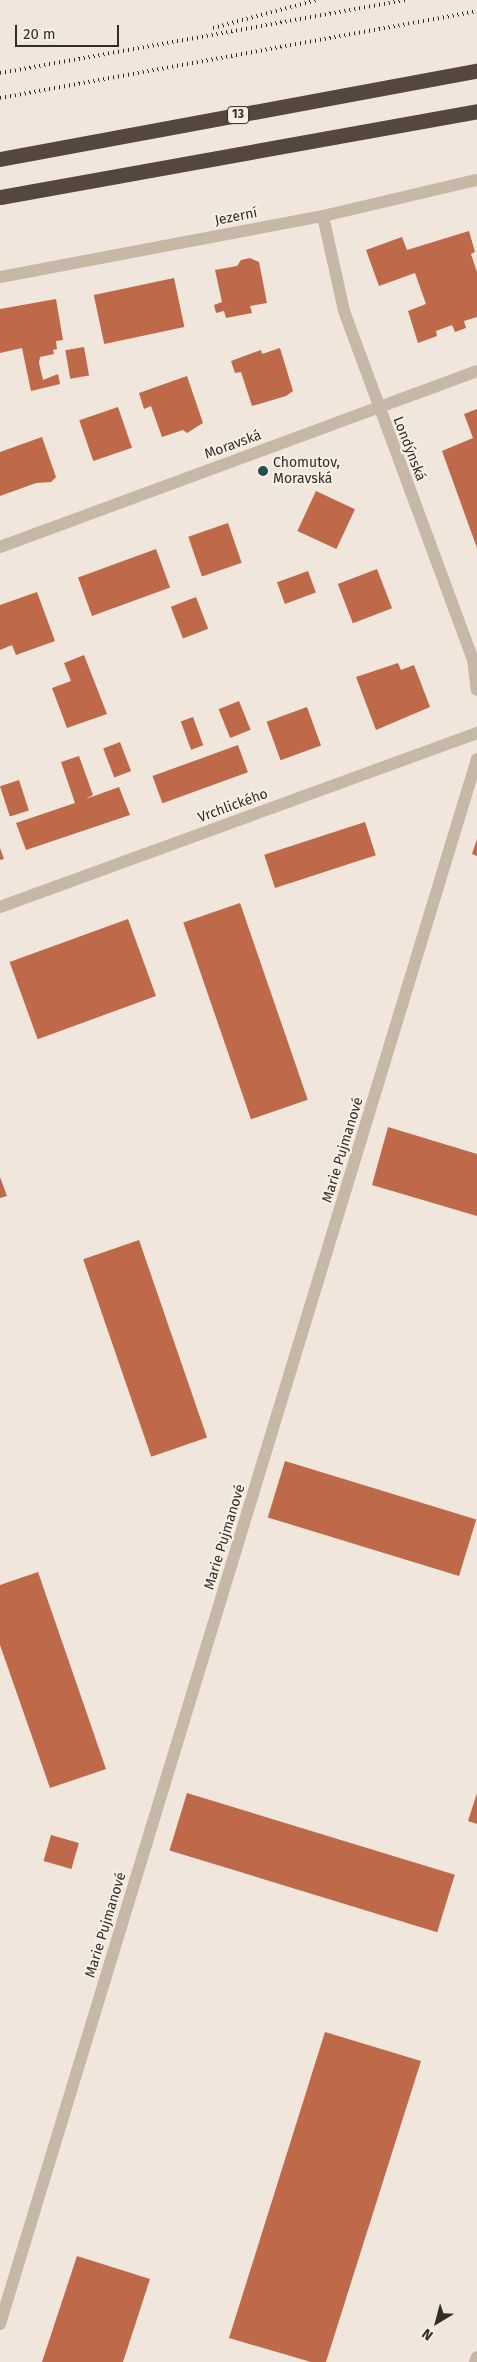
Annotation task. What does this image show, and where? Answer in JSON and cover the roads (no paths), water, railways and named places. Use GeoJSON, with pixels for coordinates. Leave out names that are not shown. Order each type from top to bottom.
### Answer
{"type":"FeatureCollection","features":[{"type":"Feature","properties":{"kind":"highway","name":"13"},"geometry":{"type":"LineString","coordinates":[[0,159],[477,71]]}},
{"type":"Feature","properties":{"kind":"highway"},"geometry":{"type":"LineString","coordinates":[[0,197],[477,111]]}},
{"type":"Feature","properties":{"kind":"street","name":"Jezerní"},"geometry":{"type":"LineString","coordinates":[[0,277],[323,216],[477,180]]}},
{"type":"Feature","properties":{"kind":"street","name":"Londýnská"},"geometry":{"type":"LineString","coordinates":[[323,216],[344,311],[377,408],[473,659],[477,690]]}},
{"type":"Feature","properties":{"kind":"street","name":"Moravská"},"geometry":{"type":"LineString","coordinates":[[0,547],[477,371]]}},
{"type":"Feature","properties":{"kind":"street","name":"Vrchlického"},"geometry":{"type":"LineString","coordinates":[[0,907],[477,734]]}},
{"type":"Feature","properties":{"kind":"street","name":"Marie Pujmanové"},"geometry":{"type":"LineString","coordinates":[[0,2324],[5,2289],[477,759]]}},
{"type":"Feature","properties":{"kind":"street"},"geometry":{"type":"LineString","coordinates":[[475,2362],[477,2357]]}},
{"type":"Feature","properties":{"kind":"railway"},"geometry":{"type":"LineString","coordinates":[[213,28],[317,0]]}},
{"type":"Feature","properties":{"kind":"railway"},"geometry":{"type":"LineString","coordinates":[[0,73],[406,0]]}},
{"type":"Feature","properties":{"kind":"railway"},"geometry":{"type":"LineString","coordinates":[[0,98],[477,11]]}},
{"type":"Feature","properties":{"kind":"place","name":"Chomutov, Moravská"},"geometry":{"type":"Point","coordinates":[263,471]}}]}
